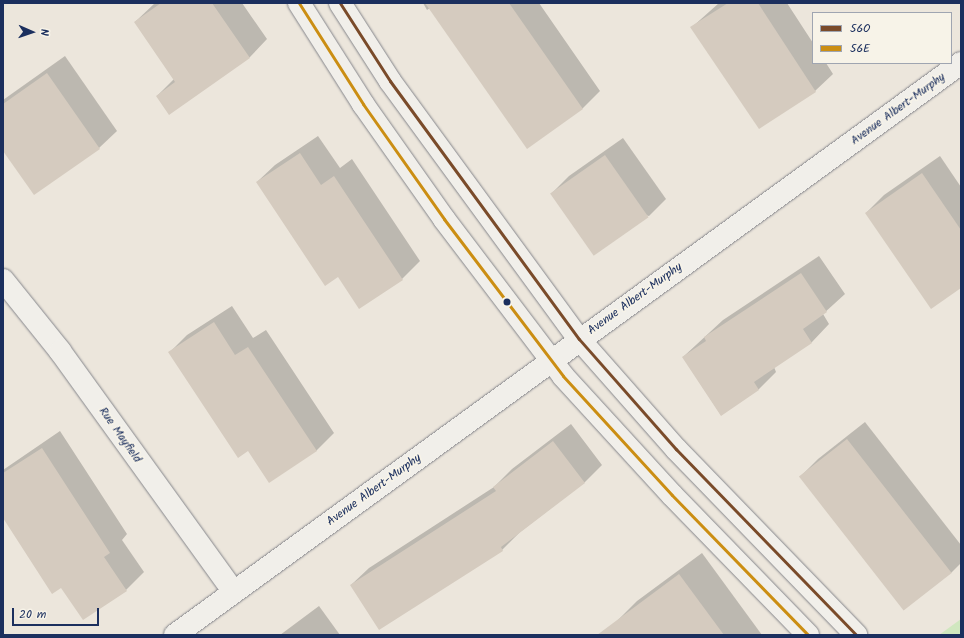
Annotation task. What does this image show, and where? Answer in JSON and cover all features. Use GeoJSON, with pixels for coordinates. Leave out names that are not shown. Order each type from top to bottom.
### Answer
{"type":"FeatureCollection","features":[{"type":"Feature","properties":{"kind":"street"},"geometry":{"type":"LineString","coordinates":[[298,3],[362,104],[444,219],[551,360],[597,415],[808,635]]}},
{"type":"Feature","properties":{"kind":"street"},"geometry":{"type":"LineString","coordinates":[[340,3],[390,81],[579,339],[676,449],[856,635]]}},
{"type":"Feature","properties":{"kind":"street","name":"Avenue Albert-Murphy"},"geometry":{"type":"LineString","coordinates":[[175,635],[579,339],[961,63]]}},
{"type":"Feature","properties":{"kind":"street","name":"Rue Mayfield"},"geometry":{"type":"LineString","coordinates":[[3,280],[60,351],[234,592]]}},
{"type":"Feature","properties":{"kind":"green space"},"geometry":{"type":"Polygon","coordinates":[[[961,619],[961,635],[939,635],[961,619]]]}},
{"type":"Feature","properties":{"kind":"building"},"geometry":{"type":"Polygon","coordinates":[[[161,3],[212,3],[250,58],[169,115],[156,96],[175,82],[134,22],[161,3]]]}},
{"type":"Feature","properties":{"kind":"building"},"geometry":{"type":"Polygon","coordinates":[[[425,3],[509,3],[583,109],[527,149],[425,3]]]}},
{"type":"Feature","properties":{"kind":"building"},"geometry":{"type":"Polygon","coordinates":[[[728,3],[758,3],[816,92],[759,129],[690,27],[728,3]]]}},
{"type":"Feature","properties":{"kind":"building"},"geometry":{"type":"Polygon","coordinates":[[[47,73],[100,149],[34,195],[3,151],[3,104],[47,73]]]}},
{"type":"Feature","properties":{"kind":"building"},"geometry":{"type":"Polygon","coordinates":[[[300,153],[321,185],[334,176],[403,280],[359,309],[338,277],[325,286],[256,182],[300,153]]]}},
{"type":"Feature","properties":{"kind":"building"},"geometry":{"type":"Polygon","coordinates":[[[605,155],[649,217],[594,256],[550,193],[605,155]]]}},
{"type":"Feature","properties":{"kind":"building"},"geometry":{"type":"Polygon","coordinates":[[[922,173],[961,230],[961,288],[931,309],[865,213],[922,173]]]}},
{"type":"Feature","properties":{"kind":"building"},"geometry":{"type":"Polygon","coordinates":[[[801,273],[827,312],[803,329],[812,343],[754,382],[759,390],[721,416],[682,357],[706,341],[704,337],[801,273]]]}},
{"type":"Feature","properties":{"kind":"building"},"geometry":{"type":"Polygon","coordinates":[[[214,322],[235,355],[248,347],[317,451],[269,483],[248,451],[238,458],[168,352],[214,322]]]}},
{"type":"Feature","properties":{"kind":"building"},"geometry":{"type":"Polygon","coordinates":[[[847,439],[952,573],[904,611],[799,477],[847,439]]]}},
{"type":"Feature","properties":{"kind":"building"},"geometry":{"type":"Polygon","coordinates":[[[553,441],[585,483],[501,547],[503,551],[379,630],[350,585],[496,491],[493,487],[553,441]]]}},
{"type":"Feature","properties":{"kind":"building"},"geometry":{"type":"Polygon","coordinates":[[[42,448],[110,553],[104,557],[127,591],[83,620],[61,588],[52,594],[3,518],[3,473],[42,448]]]}},
{"type":"Feature","properties":{"kind":"building"},"geometry":{"type":"Polygon","coordinates":[[[679,574],[724,635],[597,635],[679,574]]]}},
{"type":"Feature","properties":{"kind":"transit line","name":"56E"},"geometry":{"type":"LineString","coordinates":[[299,3],[363,104],[444,219],[563,376],[672,495],[808,635]]}},
{"type":"Feature","properties":{"kind":"transit line","name":"56O"},"geometry":{"type":"LineString","coordinates":[[340,3],[390,81],[579,339],[676,449],[856,635]]}}]}
